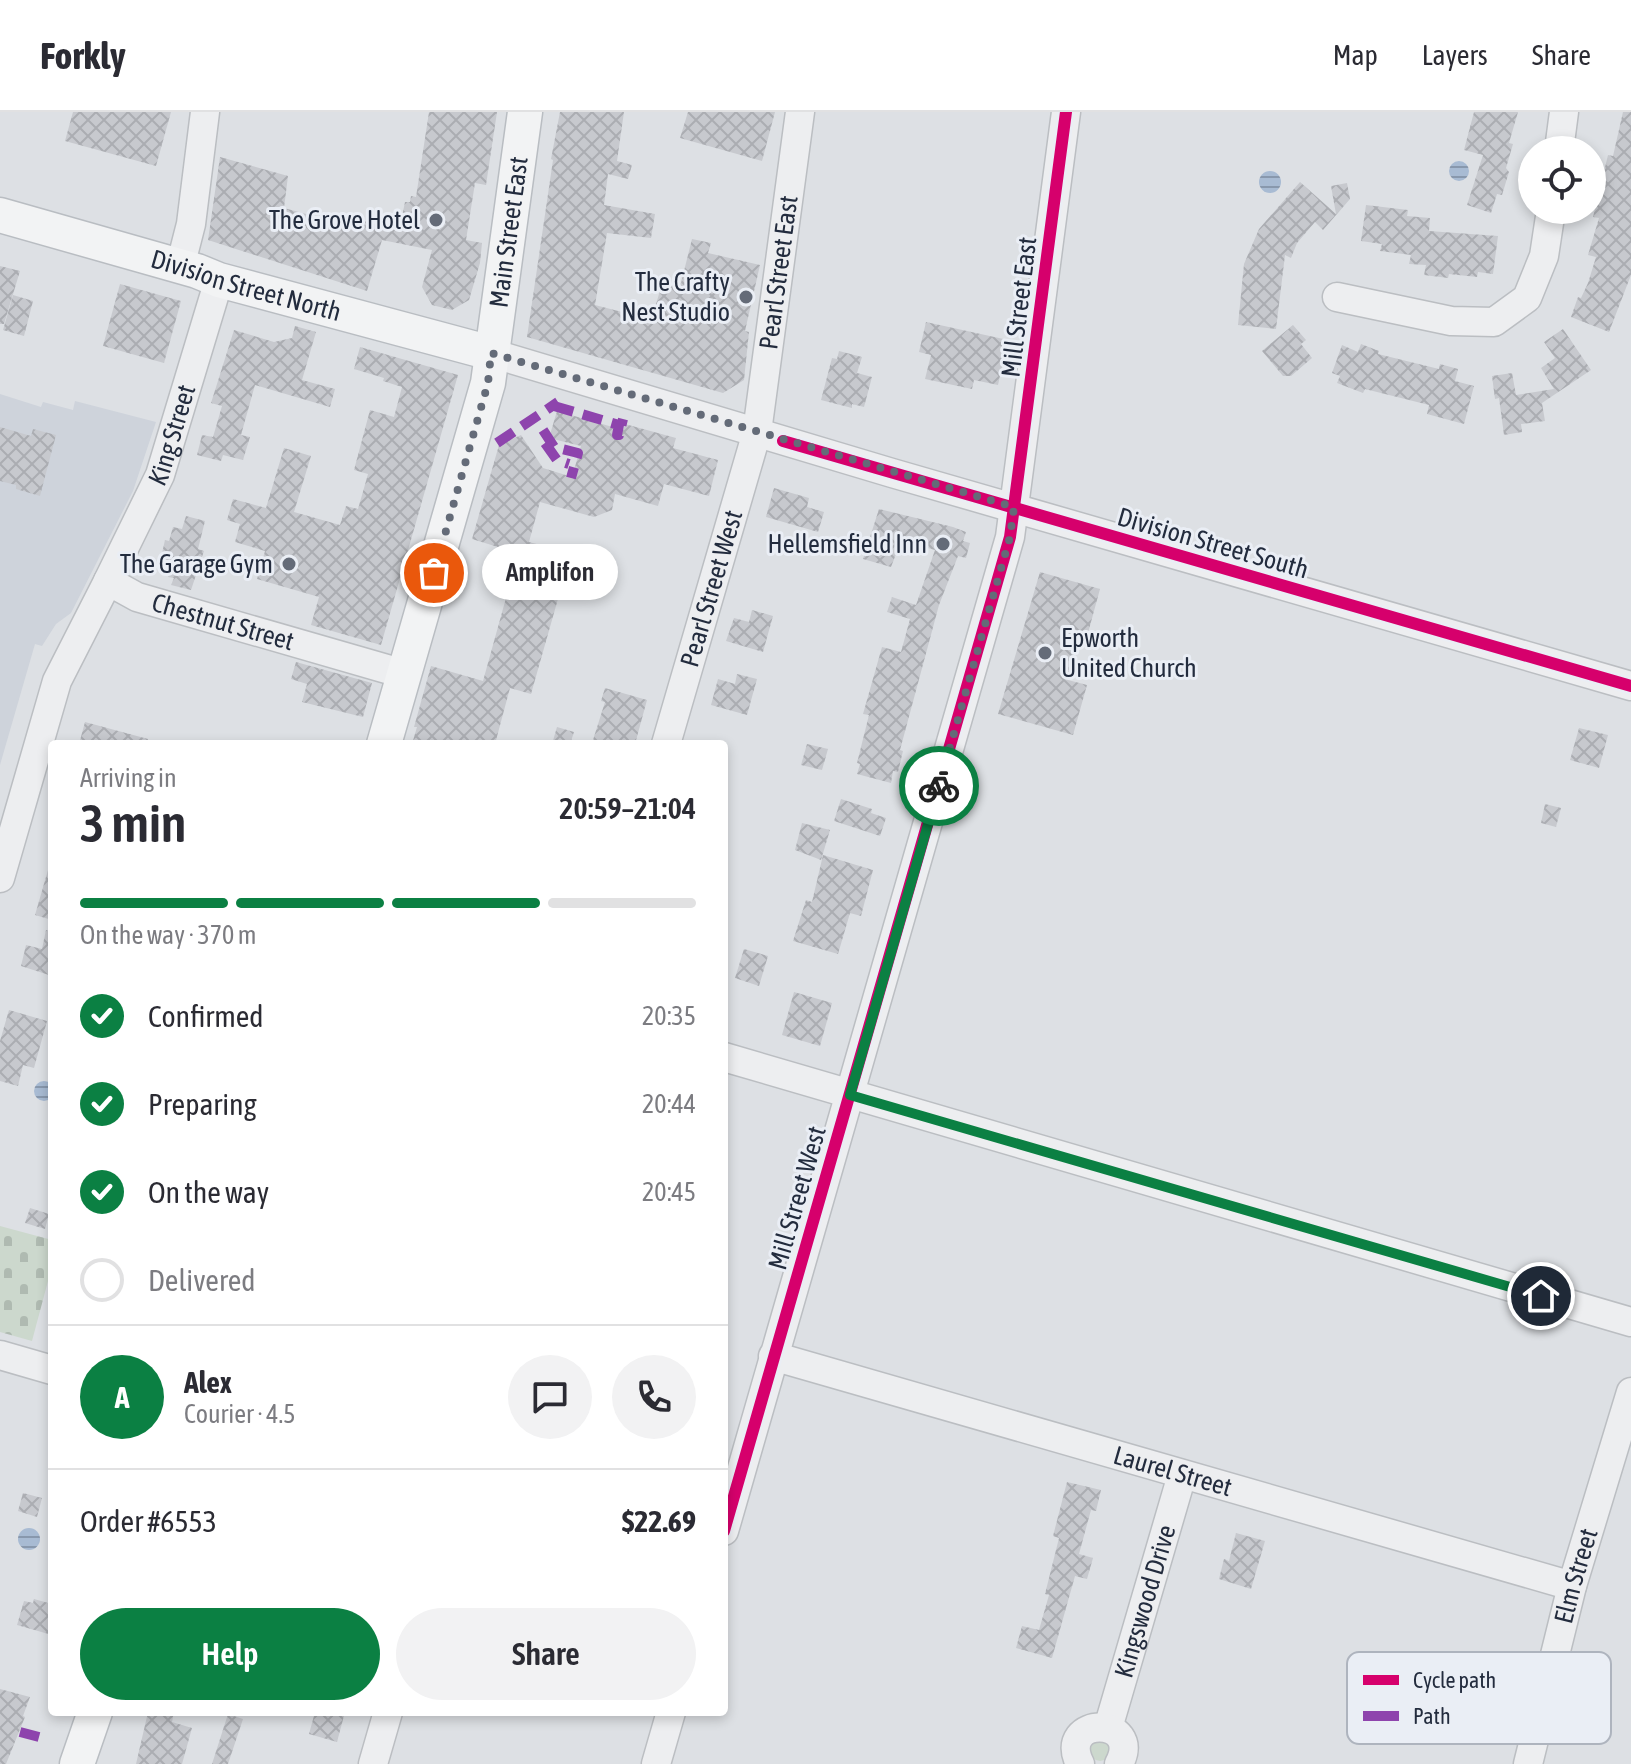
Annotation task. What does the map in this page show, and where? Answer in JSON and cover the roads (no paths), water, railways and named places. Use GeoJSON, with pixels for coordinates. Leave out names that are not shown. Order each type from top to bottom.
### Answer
{"type":"FeatureCollection","features":[{"type":"Feature","properties":{"kind":"main road","name":"Main Street East"},"geometry":{"type":"LineString","coordinates":[[385,740],[488,383],[525,112]]}},
{"type":"Feature","properties":{"kind":"main road","name":"Division Street North"},"geometry":{"type":"LineString","coordinates":[[0,215],[219,280],[491,353]]}},
{"type":"Feature","properties":{"kind":"main road"},"geometry":{"type":"LineString","coordinates":[[77,1764],[94,1716]]}},
{"type":"Feature","properties":{"kind":"street"},"geometry":{"type":"LineString","coordinates":[[180,267],[191,224],[205,112]]}},
{"type":"Feature","properties":{"kind":"street","name":"Pearl Street East"},"geometry":{"type":"LineString","coordinates":[[757,432],[800,112]]}},
{"type":"Feature","properties":{"kind":"street","name":"Mill Street East"},"geometry":{"type":"LineString","coordinates":[[1014,507],[1066,112]]}},
{"type":"Feature","properties":{"kind":"street"},"geometry":{"type":"LineString","coordinates":[[1561,136],[1564,112]]}},
{"type":"Feature","properties":{"kind":"street"},"geometry":{"type":"LineString","coordinates":[[1337,297],[1451,321],[1494,322],[1527,298],[1544,256],[1549,224]]}},
{"type":"Feature","properties":{"kind":"street","name":"King Street"},"geometry":{"type":"LineString","coordinates":[[108,581],[160,475],[219,280]]}},
{"type":"Feature","properties":{"kind":"street","name":"Division Street South"},"geometry":{"type":"LineString","coordinates":[[491,353],[1631,686]]}},
{"type":"Feature","properties":{"kind":"street","name":"Pearl Street West"},"geometry":{"type":"LineString","coordinates":[[667,740],[757,432]]}},
{"type":"Feature","properties":{"kind":"street","name":"Mill Street West"},"geometry":{"type":"LineString","coordinates":[[728,1517],[1010,537],[1014,507]]}},
{"type":"Feature","properties":{"kind":"street"},"geometry":{"type":"LineString","coordinates":[[0,878],[57,681],[108,581]]}},
{"type":"Feature","properties":{"kind":"street","name":"Chestnut Street"},"geometry":{"type":"LineString","coordinates":[[108,581],[137,597],[404,674]]}},
{"type":"Feature","properties":{"kind":"street"},"geometry":{"type":"LineString","coordinates":[[728,1058],[1631,1322]]}},
{"type":"Feature","properties":{"kind":"street"},"geometry":{"type":"LineString","coordinates":[[0,1355],[48,1369]]}},
{"type":"Feature","properties":{"kind":"street","name":"Laurel Street"},"geometry":{"type":"LineString","coordinates":[[773,1356],[1572,1586]]}},
{"type":"Feature","properties":{"kind":"street","name":"Elm Street"},"geometry":{"type":"LineString","coordinates":[[1556,1652],[1572,1586],[1631,1392]]}},
{"type":"Feature","properties":{"kind":"street","name":"Kingswood Drive"},"geometry":{"type":"LineString","coordinates":[[1108,1728],[1182,1475]]}},
{"type":"Feature","properties":{"kind":"street"},"geometry":{"type":"LineString","coordinates":[[373,1764],[387,1716]]}},
{"type":"Feature","properties":{"kind":"street"},"geometry":{"type":"LineString","coordinates":[[656,1764],[670,1716]]}},
{"type":"Feature","properties":{"kind":"street"},"geometry":{"type":"LineString","coordinates":[[1080,1764],[1076,1752],[1080,1737],[1093,1728],[1108,1728],[1120,1738],[1123,1745],[1119,1764]]}},
{"type":"Feature","properties":{"kind":"street","name":"Elm Street"},"geometry":{"type":"LineString","coordinates":[[1528,1764],[1533,1744]]}},
{"type":"Feature","properties":{"kind":"water"},"geometry":{"type":"Polygon","coordinates":[[[1459,161],[1466,164],[1469,171],[1466,178],[1459,181],[1452,178],[1449,171],[1452,164],[1459,161]]]}},
{"type":"Feature","properties":{"kind":"water"},"geometry":{"type":"Polygon","coordinates":[[[1270,171],[1278,174],[1281,182],[1278,190],[1270,193],[1262,190],[1259,182],[1262,174],[1270,171]]]}},
{"type":"Feature","properties":{"kind":"water"},"geometry":{"type":"Polygon","coordinates":[[[48,1082],[48,1100],[44,1101],[37,1098],[34,1091],[37,1084],[48,1082]]]}},
{"type":"Feature","properties":{"kind":"water"},"geometry":{"type":"Polygon","coordinates":[[[29,1528],[37,1531],[40,1539],[37,1547],[29,1550],[21,1547],[18,1539],[21,1531],[29,1528]]]}},
{"type":"Feature","properties":{"kind":"place","name":"The Grove Hotel"},"geometry":{"type":"Point","coordinates":[436,220]}},
{"type":"Feature","properties":{"kind":"place","name":"The Crafty Nest Studio"},"geometry":{"type":"Point","coordinates":[746,297]}},
{"type":"Feature","properties":{"kind":"place","name":"Hellemsfield Inn"},"geometry":{"type":"Point","coordinates":[943,544]}},
{"type":"Feature","properties":{"kind":"place","name":"The Garage Gym"},"geometry":{"type":"Point","coordinates":[289,564]}},
{"type":"Feature","properties":{"kind":"place","name":"Amplifon"},"geometry":{"type":"Point","coordinates":[434,573]}},
{"type":"Feature","properties":{"kind":"place","name":"Epworth United Church"},"geometry":{"type":"Point","coordinates":[1045,653]}}]}
